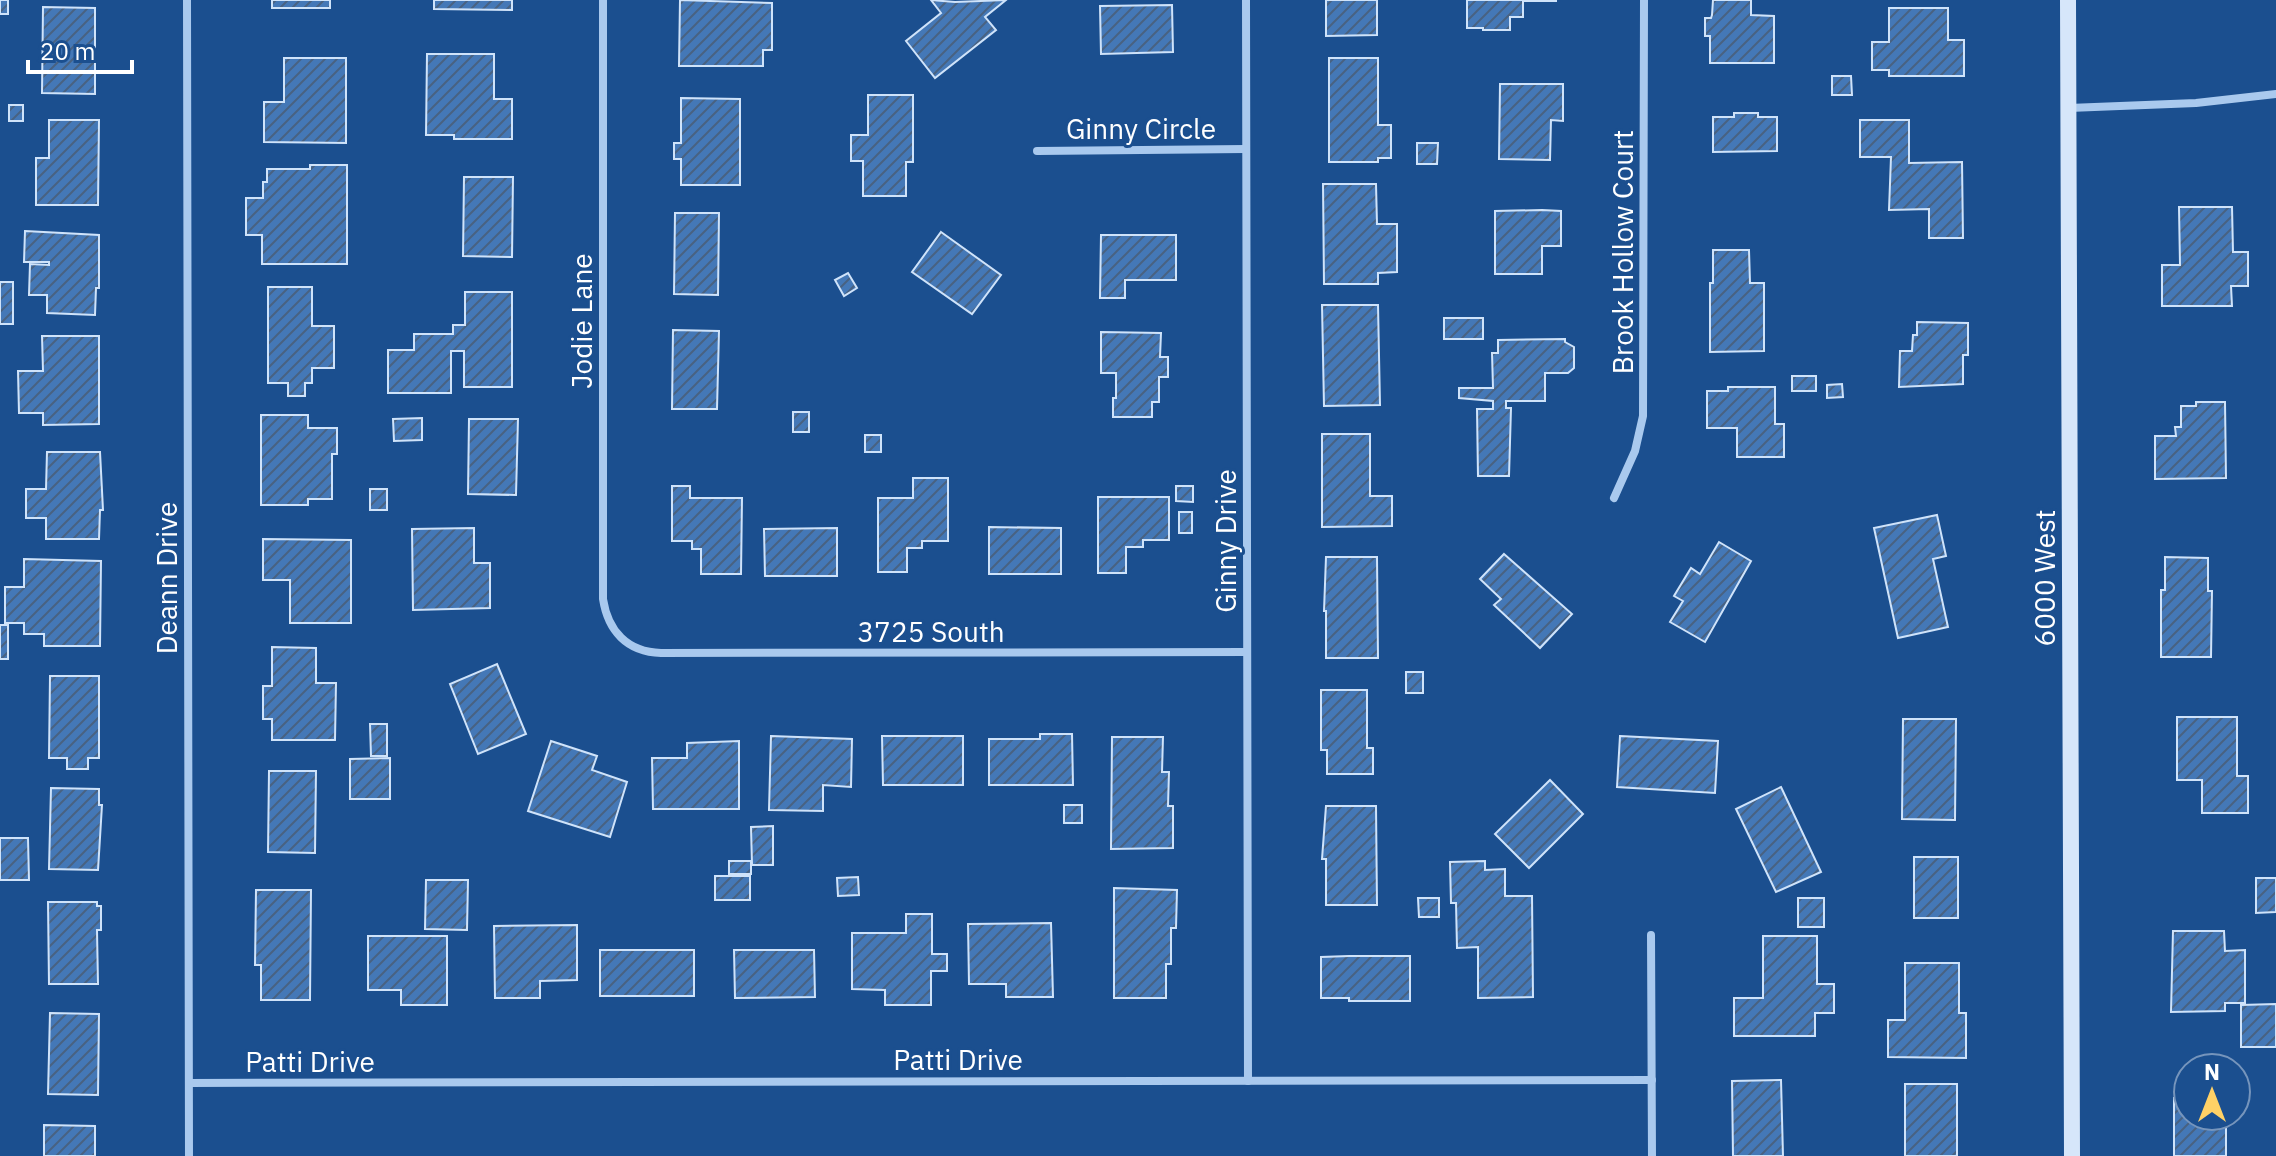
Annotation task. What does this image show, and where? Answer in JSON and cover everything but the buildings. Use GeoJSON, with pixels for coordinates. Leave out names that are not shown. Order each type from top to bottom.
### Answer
{"type":"FeatureCollection","features":[{"type":"Feature","properties":{"kind":"street","name":"Deann Drive"},"geometry":{"type":"LineString","coordinates":[[187,0],[189,1156]]}},
{"type":"Feature","properties":{"kind":"street","name":"Jodie Lane"},"geometry":{"type":"LineString","coordinates":[[603,0],[603,599],[607,618],[620,638]]}},
{"type":"Feature","properties":{"kind":"street","name":"Ginny Drive"},"geometry":{"type":"LineString","coordinates":[[1246,0],[1248,1081]]}},
{"type":"Feature","properties":{"kind":"street","name":"Brook Hollow Court"},"geometry":{"type":"LineString","coordinates":[[1614,498],[1635,451],[1643,416],[1644,0]]}},
{"type":"Feature","properties":{"kind":"street","name":"6000 West"},"geometry":{"type":"LineString","coordinates":[[2068,0],[2072,1156]]}},
{"type":"Feature","properties":{"kind":"street"},"geometry":{"type":"LineString","coordinates":[[2069,108],[2182,104],[2276,94]]}},
{"type":"Feature","properties":{"kind":"street","name":"Ginny Circle"},"geometry":{"type":"LineString","coordinates":[[1037,151],[1246,149]]}},
{"type":"Feature","properties":{"kind":"street","name":"3725 South"},"geometry":{"type":"LineString","coordinates":[[620,638],[638,649],[661,653],[1247,652]]}},
{"type":"Feature","properties":{"kind":"street"},"geometry":{"type":"LineString","coordinates":[[1651,935],[1652,1156]]}},
{"type":"Feature","properties":{"kind":"street","name":"Patti Drive"},"geometry":{"type":"LineString","coordinates":[[189,1083],[1652,1080]]}}]}
